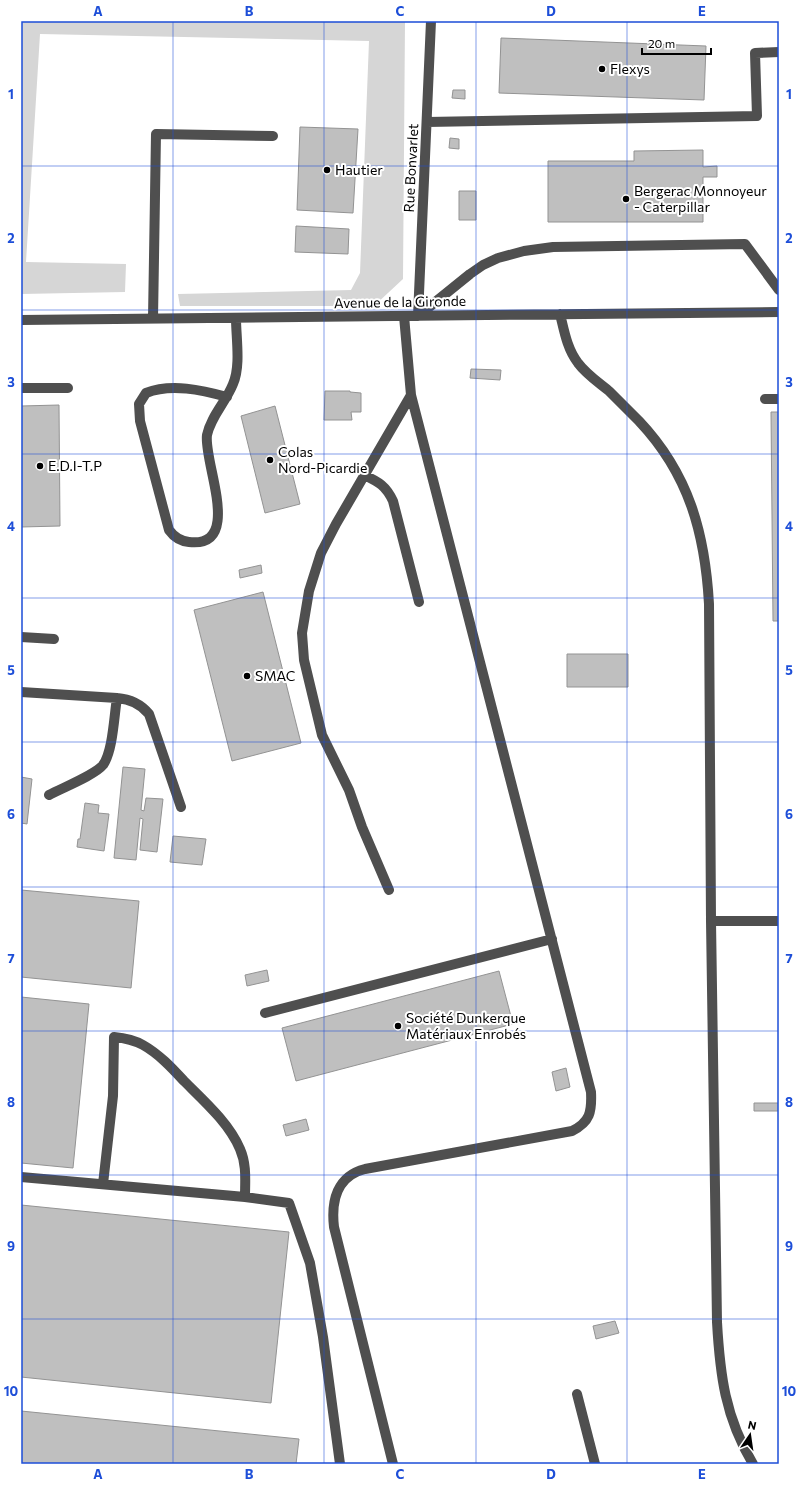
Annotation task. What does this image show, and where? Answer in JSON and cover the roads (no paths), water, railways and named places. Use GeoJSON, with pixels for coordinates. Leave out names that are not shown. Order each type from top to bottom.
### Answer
{"type":"FeatureCollection","features":[{"type":"Feature","properties":{"kind":"street","name":"Rue Bonvarlet"},"geometry":{"type":"LineString","coordinates":[[418,316],[431,21]]}},
{"type":"Feature","properties":{"kind":"street"},"geometry":{"type":"LineString","coordinates":[[426,122],[756,116],[755,52],[779,52]]}},
{"type":"Feature","properties":{"kind":"street"},"geometry":{"type":"LineString","coordinates":[[153,319],[156,134],[273,136]]}},
{"type":"Feature","properties":{"kind":"street"},"geometry":{"type":"LineString","coordinates":[[418,316],[470,274],[483,266],[512,253],[553,247],[746,244],[779,290]]}},
{"type":"Feature","properties":{"kind":"street","name":"Avenue de la Gironde"},"geometry":{"type":"LineString","coordinates":[[21,320],[779,312]]}},
{"type":"Feature","properties":{"kind":"street"},"geometry":{"type":"LineString","coordinates":[[560,314],[566,338],[577,362],[640,422],[677,472],[693,511],[706,565],[709,604],[711,921],[716,1300],[718,1345],[723,1387],[731,1419],[753,1464]]}},
{"type":"Feature","properties":{"kind":"street"},"geometry":{"type":"LineString","coordinates":[[394,1464],[334,1227],[333,1216],[335,1198],[342,1182],[348,1176],[357,1171],[572,1131],[581,1126],[587,1120],[592,1102],[591,1092],[412,395],[404,316]]}},
{"type":"Feature","properties":{"kind":"street"},"geometry":{"type":"LineString","coordinates":[[227,397],[194,389],[159,390],[146,393],[139,404],[140,421],[169,530],[177,538],[185,542],[204,542],[211,537],[218,521],[219,512],[206,446],[209,428],[227,397],[236,378],[236,318]]}},
{"type":"Feature","properties":{"kind":"street"},"geometry":{"type":"LineString","coordinates":[[21,388],[68,388]]}},
{"type":"Feature","properties":{"kind":"street"},"geometry":{"type":"LineString","coordinates":[[389,890],[362,827],[349,790],[322,735],[304,660],[302,633],[306,607],[316,566],[333,529],[412,395]]}},
{"type":"Feature","properties":{"kind":"street"},"geometry":{"type":"LineString","coordinates":[[765,399],[779,399]]}},
{"type":"Feature","properties":{"kind":"street"},"geometry":{"type":"LineString","coordinates":[[364,475],[385,487],[393,501],[419,602]]}},
{"type":"Feature","properties":{"kind":"street"},"geometry":{"type":"LineString","coordinates":[[21,637],[54,639]]}},
{"type":"Feature","properties":{"kind":"street"},"geometry":{"type":"LineString","coordinates":[[21,692],[128,699],[143,707],[149,714],[181,807]]}},
{"type":"Feature","properties":{"kind":"street"},"geometry":{"type":"LineString","coordinates":[[49,795],[95,772],[102,766],[110,751],[117,698]]}},
{"type":"Feature","properties":{"kind":"street"},"geometry":{"type":"LineString","coordinates":[[711,921],[779,921]]}},
{"type":"Feature","properties":{"kind":"street"},"geometry":{"type":"LineString","coordinates":[[265,1013],[552,939]]}},
{"type":"Feature","properties":{"kind":"street"},"geometry":{"type":"LineString","coordinates":[[103,1184],[113,1096],[114,1037],[133,1040],[152,1051],[163,1060],[217,1115],[235,1140],[244,1161],[246,1173],[244,1197]]}},
{"type":"Feature","properties":{"kind":"street"},"geometry":{"type":"LineString","coordinates":[[21,1177],[244,1197],[289,1203],[310,1263],[323,1336],[340,1464]]}},
{"type":"Feature","properties":{"kind":"street"},"geometry":{"type":"LineString","coordinates":[[577,1394],[595,1464]]}},
{"type":"Feature","properties":{"kind":"place","name":"Flexys"},"geometry":{"type":"Point","coordinates":[602,69]}},
{"type":"Feature","properties":{"kind":"place","name":"Hautier"},"geometry":{"type":"Point","coordinates":[327,170]}},
{"type":"Feature","properties":{"kind":"place","name":"Bergerac Monnoyeur - Caterpillar"},"geometry":{"type":"Point","coordinates":[626,199]}},
{"type":"Feature","properties":{"kind":"place","name":"Colas Nord-Picardie"},"geometry":{"type":"Point","coordinates":[270,460]}},
{"type":"Feature","properties":{"kind":"place","name":"E.D.I-T.P"},"geometry":{"type":"Point","coordinates":[40,466]}},
{"type":"Feature","properties":{"kind":"place","name":"SMAC"},"geometry":{"type":"Point","coordinates":[247,676]}},
{"type":"Feature","properties":{"kind":"place","name":"Société Dunkerque Matériaux Enrobés"},"geometry":{"type":"Point","coordinates":[398,1026]}}]}
